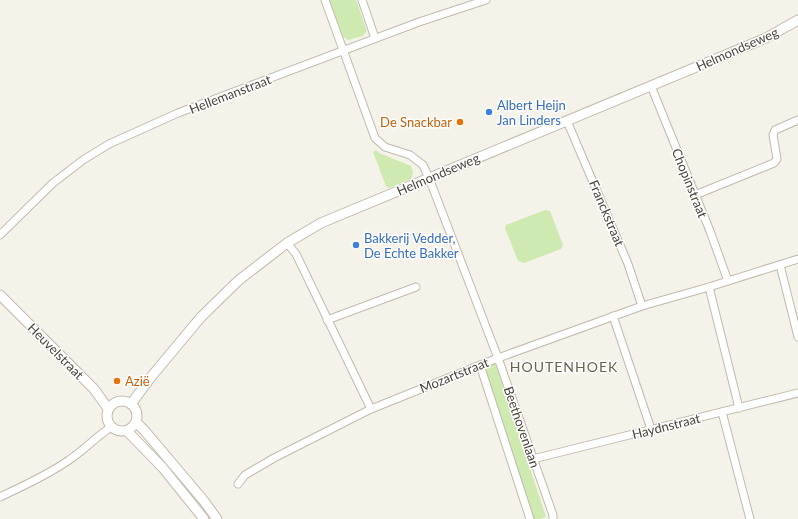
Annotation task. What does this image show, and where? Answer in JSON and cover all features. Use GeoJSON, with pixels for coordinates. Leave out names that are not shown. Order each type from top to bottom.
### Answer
{"type":"FeatureCollection","features":[{"type":"Feature","properties":{"kind":"street","name":"Beethovenlaan"},"geometry":{"type":"LineString","coordinates":[[325,0],[375,138],[384,147],[410,155],[423,165],[429,178],[498,358],[553,515],[553,519]]}},
{"type":"Feature","properties":{"kind":"street"},"geometry":{"type":"LineString","coordinates":[[362,0],[376,38]]}},
{"type":"Feature","properties":{"kind":"street","name":"Hellemanstraat"},"geometry":{"type":"LineString","coordinates":[[0,235],[53,183],[83,160],[109,144],[178,113],[419,22],[486,0]]}},
{"type":"Feature","properties":{"kind":"street","name":"Helmondseweg"},"geometry":{"type":"LineString","coordinates":[[131,404],[202,317],[239,280],[287,242],[321,223],[766,38],[798,20]]}},
{"type":"Feature","properties":{"kind":"street","name":"Chopinstraat"},"geometry":{"type":"LineString","coordinates":[[651,86],[710,231],[728,280]]}},
{"type":"Feature","properties":{"kind":"street"},"geometry":{"type":"LineString","coordinates":[[695,195],[774,163],[777,157],[773,140],[775,130],[798,120]]}},
{"type":"Feature","properties":{"kind":"street","name":"Franckstraat"},"geometry":{"type":"LineString","coordinates":[[567,121],[628,264],[642,306]]}},
{"type":"Feature","properties":{"kind":"street"},"geometry":{"type":"LineString","coordinates":[[287,242],[296,254],[371,409]]}},
{"type":"Feature","properties":{"kind":"street","name":"Mozartstraat"},"geometry":{"type":"LineString","coordinates":[[238,484],[244,475],[274,458],[371,409],[480,365],[642,306],[798,259]]}},
{"type":"Feature","properties":{"kind":"street"},"geometry":{"type":"LineString","coordinates":[[780,264],[798,336]]}},
{"type":"Feature","properties":{"kind":"street"},"geometry":{"type":"LineString","coordinates":[[327,320],[416,287]]}},
{"type":"Feature","properties":{"kind":"street"},"geometry":{"type":"LineString","coordinates":[[709,287],[739,408]]}},
{"type":"Feature","properties":{"kind":"street","name":"Heuvelstraat"},"geometry":{"type":"LineString","coordinates":[[0,295],[94,389],[109,408]]}},
{"type":"Feature","properties":{"kind":"street"},"geometry":{"type":"LineString","coordinates":[[613,316],[651,430]]}},
{"type":"Feature","properties":{"kind":"street","name":"Beethovenlaan"},"geometry":{"type":"LineString","coordinates":[[480,365],[530,519]]}},
{"type":"Feature","properties":{"kind":"street","name":"Haydnstraat"},"geometry":{"type":"LineString","coordinates":[[533,459],[798,393]]}},
{"type":"Feature","properties":{"kind":"street"},"geometry":{"type":"LineString","coordinates":[[123,401],[131,404],[135,408],[137,415],[136,422],[133,427],[128,431],[118,431],[111,427],[107,420],[107,412],[109,408],[116,402],[123,401]]}},
{"type":"Feature","properties":{"kind":"street"},"geometry":{"type":"LineString","coordinates":[[722,412],[750,519]]}},
{"type":"Feature","properties":{"kind":"street"},"geometry":{"type":"LineString","coordinates":[[136,422],[204,501],[217,519]]}},
{"type":"Feature","properties":{"kind":"street"},"geometry":{"type":"LineString","coordinates":[[0,497],[26,485],[69,461],[111,427]]}},
{"type":"Feature","properties":{"kind":"street"},"geometry":{"type":"LineString","coordinates":[[128,431],[163,468],[204,519]]}},
{"type":"Feature","properties":{"kind":"green space"},"geometry":{"type":"Polygon","coordinates":[[[329,0],[356,0],[367,31],[363,36],[348,40],[340,34],[329,0]]]}},
{"type":"Feature","properties":{"kind":"green space"},"geometry":{"type":"Polygon","coordinates":[[[376,150],[379,153],[411,166],[413,173],[411,179],[389,188],[386,186],[373,152],[376,150]]]}},
{"type":"Feature","properties":{"kind":"green space"},"geometry":{"type":"Polygon","coordinates":[[[545,210],[550,211],[563,245],[561,249],[524,263],[518,261],[505,228],[506,225],[545,210]]]}},
{"type":"Feature","properties":{"kind":"green space"},"geometry":{"type":"Polygon","coordinates":[[[495,362],[546,517],[533,519],[482,366],[495,362]]]}},
{"type":"Feature","properties":{"kind":"place","name":"Albert Heijn Jan Linders"},"geometry":{"type":"Point","coordinates":[489,112]}},
{"type":"Feature","properties":{"kind":"place","name":"De Snackbar"},"geometry":{"type":"Point","coordinates":[460,122]}},
{"type":"Feature","properties":{"kind":"place","name":"Bakkerij Vedder, De Echte Bakker"},"geometry":{"type":"Point","coordinates":[356,245]}},
{"type":"Feature","properties":{"kind":"place","name":"Azië"},"geometry":{"type":"Point","coordinates":[117,381]}},
{"type":"Feature","properties":{"kind":"district","name":"HOUTENHOEK"},"geometry":{"type":"Point","coordinates":[564,367]}}]}
